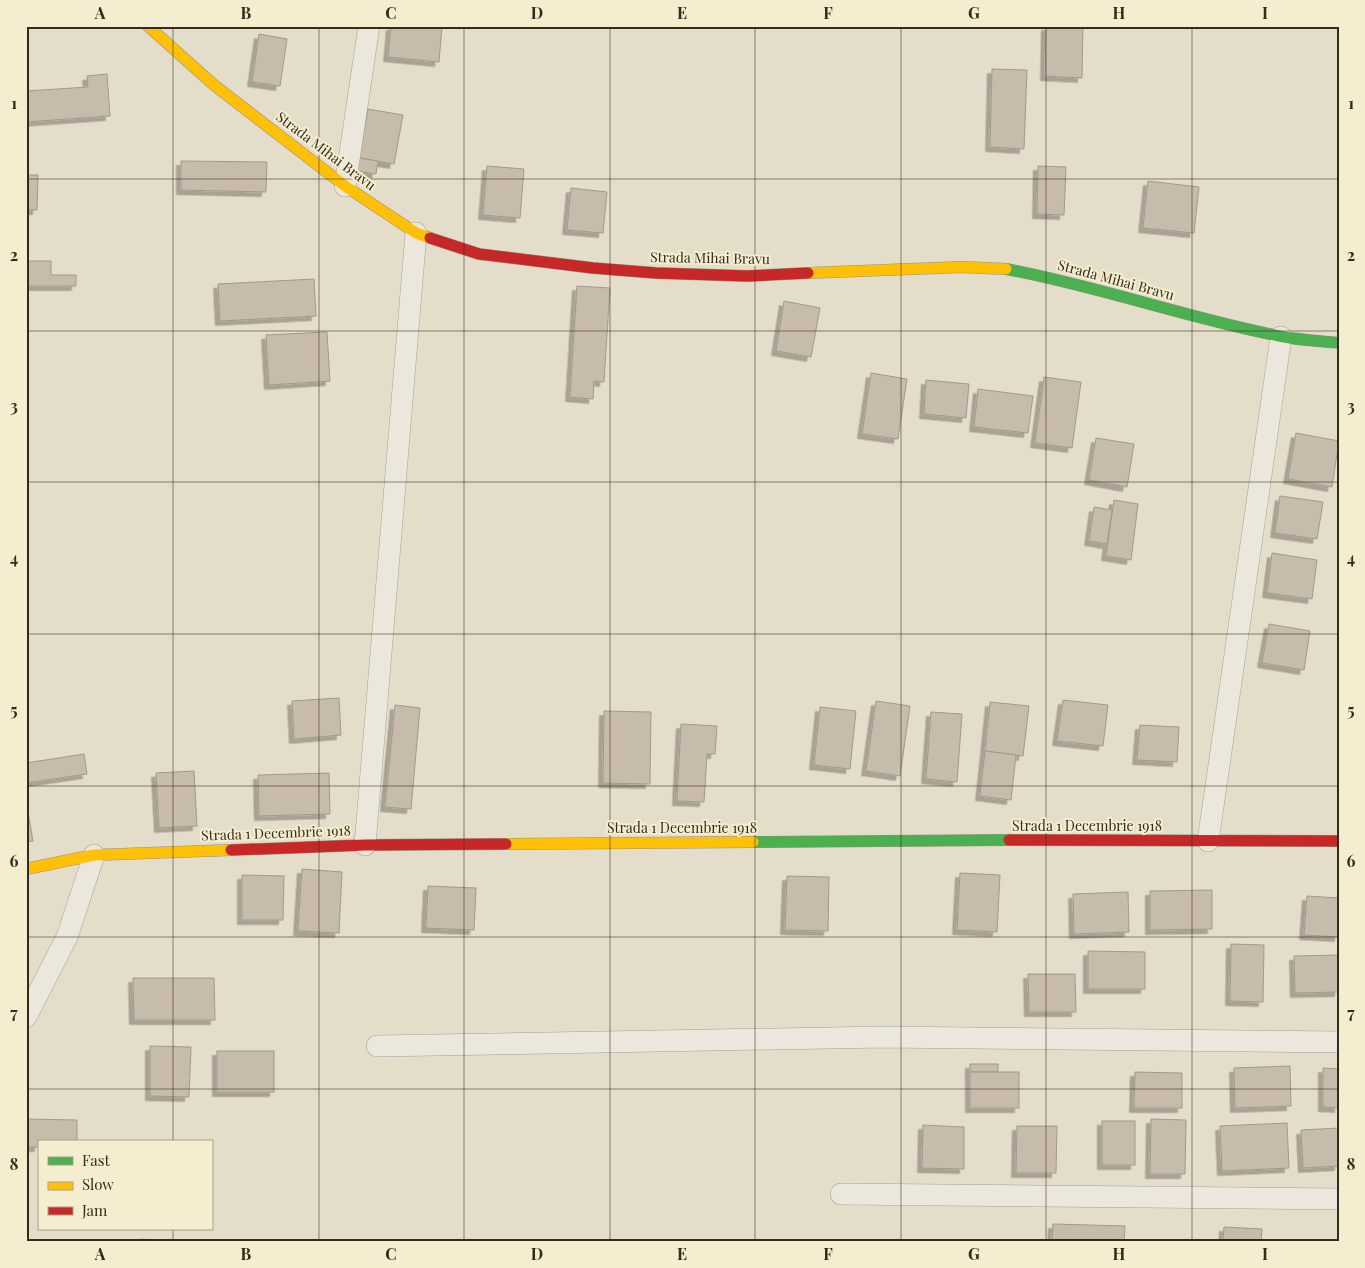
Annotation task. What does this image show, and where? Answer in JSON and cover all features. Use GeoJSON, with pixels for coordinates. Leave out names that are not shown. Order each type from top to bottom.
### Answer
{"type":"FeatureCollection","features":[{"type":"Feature","properties":{"kind":"street","name":"Strada Mihai Bravu"},"geometry":{"type":"LineString","coordinates":[[148,26],[214,86],[345,186],[416,233],[479,254],[593,268],[656,273],[747,276],[962,267],[1003,268],[1035,274],[1201,319],[1281,337],[1339,343]]}},
{"type":"Feature","properties":{"kind":"street"},"geometry":{"type":"LineString","coordinates":[[345,186],[369,26]]}},
{"type":"Feature","properties":{"kind":"street"},"geometry":{"type":"LineString","coordinates":[[365,845],[416,233]]}},
{"type":"Feature","properties":{"kind":"street"},"geometry":{"type":"LineString","coordinates":[[1208,841],[1281,337]]}},
{"type":"Feature","properties":{"kind":"street","name":"Strada 1 Decembrie 1918"},"geometry":{"type":"LineString","coordinates":[[26,869],[94,855],[365,845],[1052,840],[1339,841]]}},
{"type":"Feature","properties":{"kind":"street"},"geometry":{"type":"LineString","coordinates":[[26,1017],[68,937],[94,855]]}},
{"type":"Feature","properties":{"kind":"street"},"geometry":{"type":"LineString","coordinates":[[377,1046],[883,1037],[1339,1042]]}},
{"type":"Feature","properties":{"kind":"street"},"geometry":{"type":"LineString","coordinates":[[841,1194],[1339,1199]]}},
{"type":"Feature","properties":{"kind":"building"},"geometry":{"type":"Polygon","coordinates":[[[391,26],[442,26],[439,62],[388,57],[391,26]]]}},
{"type":"Feature","properties":{"kind":"building"},"geometry":{"type":"Polygon","coordinates":[[[1046,26],[1083,26],[1082,78],[1045,76],[1046,26]]]}},
{"type":"Feature","properties":{"kind":"building"},"geometry":{"type":"Polygon","coordinates":[[[259,34],[287,39],[280,86],[252,82],[259,34]]]}},
{"type":"Feature","properties":{"kind":"building"},"geometry":{"type":"Polygon","coordinates":[[[992,69],[1027,70],[1024,149],[990,147],[992,69]]]}},
{"type":"Feature","properties":{"kind":"building"},"geometry":{"type":"Polygon","coordinates":[[[107,74],[110,116],[26,122],[26,91],[88,87],[87,76],[107,74]]]}},
{"type":"Feature","properties":{"kind":"building"},"geometry":{"type":"Polygon","coordinates":[[[368,109],[403,115],[394,164],[359,158],[368,109]]]}},
{"type":"Feature","properties":{"kind":"building"},"geometry":{"type":"Polygon","coordinates":[[[359,158],[378,161],[376,174],[357,171],[359,158]]]}},
{"type":"Feature","properties":{"kind":"building"},"geometry":{"type":"Polygon","coordinates":[[[181,161],[267,162],[266,192],[181,190],[181,161]]]}},
{"type":"Feature","properties":{"kind":"building"},"geometry":{"type":"Polygon","coordinates":[[[487,166],[524,169],[520,218],[483,215],[487,166]]]}},
{"type":"Feature","properties":{"kind":"building"},"geometry":{"type":"Polygon","coordinates":[[[1038,166],[1066,167],[1064,215],[1037,214],[1038,166]]]}},
{"type":"Feature","properties":{"kind":"building"},"geometry":{"type":"Polygon","coordinates":[[[26,175],[38,175],[37,210],[26,210],[26,175]]]}},
{"type":"Feature","properties":{"kind":"building"},"geometry":{"type":"Polygon","coordinates":[[[1148,181],[1199,187],[1194,233],[1143,228],[1148,181]]]}},
{"type":"Feature","properties":{"kind":"building"},"geometry":{"type":"Polygon","coordinates":[[[571,188],[607,192],[603,233],[567,230],[571,188]]]}},
{"type":"Feature","properties":{"kind":"building"},"geometry":{"type":"Polygon","coordinates":[[[26,261],[51,261],[51,275],[76,275],[76,286],[26,286],[26,261]]]}},
{"type":"Feature","properties":{"kind":"building"},"geometry":{"type":"Polygon","coordinates":[[[314,279],[316,316],[220,321],[218,284],[314,279]]]}},
{"type":"Feature","properties":{"kind":"building"},"geometry":{"type":"Polygon","coordinates":[[[577,286],[610,288],[604,382],[594,381],[593,399],[570,397],[577,286]]]}},
{"type":"Feature","properties":{"kind":"building"},"geometry":{"type":"Polygon","coordinates":[[[784,301],[820,308],[811,357],[776,351],[784,301]]]}},
{"type":"Feature","properties":{"kind":"building"},"geometry":{"type":"Polygon","coordinates":[[[327,332],[330,381],[269,385],[266,335],[327,332]]]}},
{"type":"Feature","properties":{"kind":"building"},"geometry":{"type":"Polygon","coordinates":[[[871,373],[907,379],[898,439],[862,434],[871,373]]]}},
{"type":"Feature","properties":{"kind":"building"},"geometry":{"type":"Polygon","coordinates":[[[1044,377],[1081,382],[1072,448],[1035,443],[1044,377]]]}},
{"type":"Feature","properties":{"kind":"building"},"geometry":{"type":"Polygon","coordinates":[[[926,380],[969,384],[966,418],[924,414],[926,380]]]}},
{"type":"Feature","properties":{"kind":"building"},"geometry":{"type":"Polygon","coordinates":[[[978,389],[1033,396],[1028,433],[974,427],[978,389]]]}},
{"type":"Feature","properties":{"kind":"building"},"geometry":{"type":"Polygon","coordinates":[[[1296,433],[1339,441],[1332,487],[1288,479],[1296,433]]]}},
{"type":"Feature","properties":{"kind":"building"},"geometry":{"type":"Polygon","coordinates":[[[1096,438],[1134,444],[1127,487],[1089,480],[1096,438]]]}},
{"type":"Feature","properties":{"kind":"building"},"geometry":{"type":"Polygon","coordinates":[[[1280,496],[1323,502],[1317,539],[1275,533],[1280,496]]]}},
{"type":"Feature","properties":{"kind":"building"},"geometry":{"type":"Polygon","coordinates":[[[1114,500],[1138,504],[1131,560],[1106,556],[1114,500]]]}},
{"type":"Feature","properties":{"kind":"building"},"geometry":{"type":"Polygon","coordinates":[[[1094,507],[1112,510],[1107,544],[1089,541],[1094,507]]]}},
{"type":"Feature","properties":{"kind":"building"},"geometry":{"type":"Polygon","coordinates":[[[1272,553],[1317,560],[1312,599],[1267,593],[1272,553]]]}},
{"type":"Feature","properties":{"kind":"building"},"geometry":{"type":"Polygon","coordinates":[[[1269,624],[1310,631],[1304,670],[1262,663],[1269,624]]]}},
{"type":"Feature","properties":{"kind":"building"},"geometry":{"type":"Polygon","coordinates":[[[339,698],[341,735],[294,739],[292,701],[339,698]]]}},
{"type":"Feature","properties":{"kind":"building"},"geometry":{"type":"Polygon","coordinates":[[[1063,700],[1108,705],[1103,746],[1057,741],[1063,700]]]}},
{"type":"Feature","properties":{"kind":"building"},"geometry":{"type":"Polygon","coordinates":[[[876,701],[910,706],[900,776],[866,771],[876,701]]]}},
{"type":"Feature","properties":{"kind":"building"},"geometry":{"type":"Polygon","coordinates":[[[990,702],[1029,706],[1023,756],[985,751],[990,702]]]}},
{"type":"Feature","properties":{"kind":"building"},"geometry":{"type":"Polygon","coordinates":[[[395,705],[420,708],[411,809],[385,807],[395,705]]]}},
{"type":"Feature","properties":{"kind":"building"},"geometry":{"type":"Polygon","coordinates":[[[820,707],[856,711],[850,769],[814,765],[820,707]]]}},
{"type":"Feature","properties":{"kind":"building"},"geometry":{"type":"Polygon","coordinates":[[[604,711],[651,712],[650,784],[603,783],[604,711]]]}},
{"type":"Feature","properties":{"kind":"building"},"geometry":{"type":"Polygon","coordinates":[[[931,712],[962,714],[957,782],[926,779],[931,712]]]}},
{"type":"Feature","properties":{"kind":"building"},"geometry":{"type":"Polygon","coordinates":[[[681,724],[717,726],[715,754],[707,754],[704,802],[677,801],[681,724]]]}},
{"type":"Feature","properties":{"kind":"building"},"geometry":{"type":"Polygon","coordinates":[[[1140,725],[1179,727],[1177,762],[1137,760],[1140,725]]]}},
{"type":"Feature","properties":{"kind":"building"},"geometry":{"type":"Polygon","coordinates":[[[985,751],[1016,755],[1011,800],[980,796],[985,751]]]}},
{"type":"Feature","properties":{"kind":"building"},"geometry":{"type":"Polygon","coordinates":[[[84,754],[87,774],[26,783],[26,763],[84,754]]]}},
{"type":"Feature","properties":{"kind":"building"},"geometry":{"type":"Polygon","coordinates":[[[194,771],[197,826],[159,828],[156,773],[194,771]]]}},
{"type":"Feature","properties":{"kind":"building"},"geometry":{"type":"Polygon","coordinates":[[[329,773],[330,814],[259,816],[258,775],[329,773]]]}},
{"type":"Feature","properties":{"kind":"building"},"geometry":{"type":"Polygon","coordinates":[[[26,800],[33,841],[26,842],[26,800]]]}},
{"type":"Feature","properties":{"kind":"building"},"geometry":{"type":"Polygon","coordinates":[[[302,869],[342,872],[339,933],[298,931],[302,869]]]}},
{"type":"Feature","properties":{"kind":"building"},"geometry":{"type":"Polygon","coordinates":[[[960,873],[1000,875],[997,932],[957,930],[960,873]]]}},
{"type":"Feature","properties":{"kind":"building"},"geometry":{"type":"Polygon","coordinates":[[[242,875],[284,876],[283,920],[242,920],[242,875]]]}},
{"type":"Feature","properties":{"kind":"building"},"geometry":{"type":"Polygon","coordinates":[[[787,876],[829,877],[828,931],[785,930],[787,876]]]}},
{"type":"Feature","properties":{"kind":"building"},"geometry":{"type":"Polygon","coordinates":[[[428,886],[476,888],[474,930],[426,928],[428,886]]]}},
{"type":"Feature","properties":{"kind":"building"},"geometry":{"type":"Polygon","coordinates":[[[1212,890],[1212,929],[1150,930],[1150,891],[1212,890]]]}},
{"type":"Feature","properties":{"kind":"building"},"geometry":{"type":"Polygon","coordinates":[[[1128,892],[1129,932],[1074,934],[1073,894],[1128,892]]]}},
{"type":"Feature","properties":{"kind":"building"},"geometry":{"type":"Polygon","coordinates":[[[1307,896],[1339,898],[1339,937],[1304,935],[1307,896]]]}},
{"type":"Feature","properties":{"kind":"building"},"geometry":{"type":"Polygon","coordinates":[[[1231,944],[1264,945],[1263,1002],[1230,1001],[1231,944]]]}},
{"type":"Feature","properties":{"kind":"building"},"geometry":{"type":"Polygon","coordinates":[[[1088,951],[1145,952],[1145,989],[1088,989],[1088,951]]]}},
{"type":"Feature","properties":{"kind":"building"},"geometry":{"type":"Polygon","coordinates":[[[1339,955],[1339,992],[1295,993],[1294,956],[1339,955]]]}},
{"type":"Feature","properties":{"kind":"building"},"geometry":{"type":"Polygon","coordinates":[[[1028,974],[1075,974],[1076,1012],[1029,1012],[1028,974]]]}},
{"type":"Feature","properties":{"kind":"building"},"geometry":{"type":"Polygon","coordinates":[[[133,978],[214,978],[215,1020],[134,1020],[133,978]]]}},
{"type":"Feature","properties":{"kind":"building"},"geometry":{"type":"Polygon","coordinates":[[[150,1046],[191,1047],[189,1097],[150,1096],[150,1046]]]}},
{"type":"Feature","properties":{"kind":"building"},"geometry":{"type":"Polygon","coordinates":[[[217,1051],[274,1051],[274,1092],[217,1092],[217,1051]]]}},
{"type":"Feature","properties":{"kind":"building"},"geometry":{"type":"Polygon","coordinates":[[[970,1064],[998,1064],[998,1072],[970,1072],[970,1064]]]}},
{"type":"Feature","properties":{"kind":"building"},"geometry":{"type":"Polygon","coordinates":[[[1290,1066],[1291,1106],[1235,1108],[1234,1068],[1290,1066]]]}},
{"type":"Feature","properties":{"kind":"building"},"geometry":{"type":"Polygon","coordinates":[[[1323,1068],[1339,1069],[1339,1108],[1323,1107],[1323,1068]]]}},
{"type":"Feature","properties":{"kind":"building"},"geometry":{"type":"Polygon","coordinates":[[[970,1072],[1019,1072],[1019,1108],[970,1108],[970,1072]]]}},
{"type":"Feature","properties":{"kind":"building"},"geometry":{"type":"Polygon","coordinates":[[[1135,1072],[1182,1073],[1182,1108],[1134,1108],[1135,1072]]]}},
{"type":"Feature","properties":{"kind":"building"},"geometry":{"type":"Polygon","coordinates":[[[26,1119],[77,1120],[77,1140],[38,1140],[38,1147],[26,1147],[26,1119]]]}},
{"type":"Feature","properties":{"kind":"building"},"geometry":{"type":"Polygon","coordinates":[[[1151,1119],[1186,1120],[1185,1174],[1150,1174],[1151,1119]]]}},
{"type":"Feature","properties":{"kind":"building"},"geometry":{"type":"Polygon","coordinates":[[[1102,1121],[1135,1121],[1135,1165],[1102,1165],[1102,1121]]]}},
{"type":"Feature","properties":{"kind":"building"},"geometry":{"type":"Polygon","coordinates":[[[1287,1123],[1289,1168],[1222,1171],[1220,1126],[1287,1123]]]}},
{"type":"Feature","properties":{"kind":"building"},"geometry":{"type":"Polygon","coordinates":[[[923,1125],[964,1127],[964,1169],[922,1168],[923,1125]]]}},
{"type":"Feature","properties":{"kind":"building"},"geometry":{"type":"Polygon","coordinates":[[[1017,1126],[1057,1126],[1056,1173],[1016,1173],[1017,1126]]]}},
{"type":"Feature","properties":{"kind":"building"},"geometry":{"type":"Polygon","coordinates":[[[1339,1128],[1339,1166],[1303,1168],[1301,1130],[1339,1128]]]}},
{"type":"Feature","properties":{"kind":"building"},"geometry":{"type":"Polygon","coordinates":[[[1053,1224],[1125,1226],[1124,1242],[1052,1242],[1053,1224]]]}},
{"type":"Feature","properties":{"kind":"building"},"geometry":{"type":"Polygon","coordinates":[[[1224,1227],[1262,1229],[1261,1242],[1223,1242],[1224,1227]]]}},
{"type":"Feature","properties":{"kind":"building"},"geometry":{"type":"Polygon","coordinates":[[[141,1239],[176,1242],[141,1242],[141,1239]]]}},
{"type":"Feature","properties":{"kind":"traffic: fast"},"geometry":{"type":"LineString","coordinates":[[1006,269],[1075,284],[1245,329],[1279,336],[1339,343]]}},
{"type":"Feature","properties":{"kind":"traffic: fast"},"geometry":{"type":"LineString","coordinates":[[753,842],[1009,840]]}},
{"type":"Feature","properties":{"kind":"traffic: slow"},"geometry":{"type":"LineString","coordinates":[[148,26],[214,85],[345,186],[416,233],[430,238]]}},
{"type":"Feature","properties":{"kind":"traffic: slow"},"geometry":{"type":"LineString","coordinates":[[808,273],[962,267],[1006,269]]}},
{"type":"Feature","properties":{"kind":"traffic: slow"},"geometry":{"type":"LineString","coordinates":[[506,844],[753,842]]}},
{"type":"Feature","properties":{"kind":"traffic: slow"},"geometry":{"type":"LineString","coordinates":[[26,869],[94,855],[231,850]]}},
{"type":"Feature","properties":{"kind":"traffic: jam"},"geometry":{"type":"LineString","coordinates":[[430,238],[479,254],[593,268],[656,273],[747,276],[808,273]]}},
{"type":"Feature","properties":{"kind":"traffic: jam"},"geometry":{"type":"LineString","coordinates":[[1009,840],[1339,841]]}},
{"type":"Feature","properties":{"kind":"traffic: jam"},"geometry":{"type":"LineString","coordinates":[[231,850],[365,845],[506,844]]}}]}
